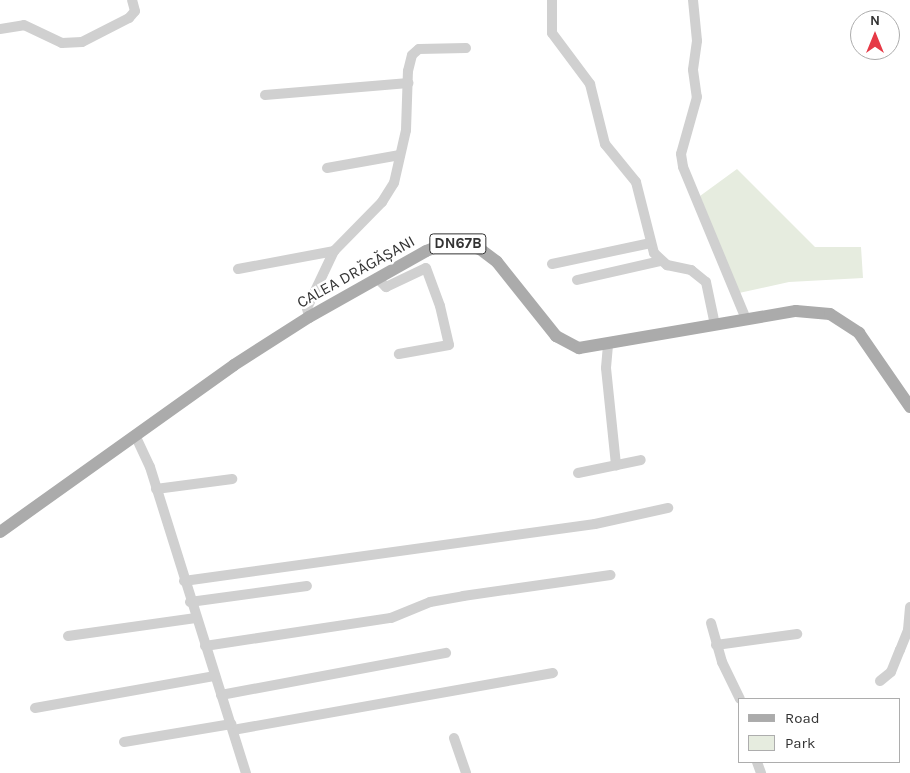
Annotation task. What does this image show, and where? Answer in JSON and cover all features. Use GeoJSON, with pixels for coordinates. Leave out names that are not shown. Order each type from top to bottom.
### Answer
{"type":"FeatureCollection","features":[{"type":"Feature","properties":{"kind":"main road","name":"CALEA DRĂGĂȘANI"},"geometry":{"type":"LineString","coordinates":[[0,532],[135,435],[309,316],[426,251],[444,244],[461,244],[480,249],[497,262],[562,342],[579,348],[608,345],[746,319],[810,310],[841,319],[859,333],[910,406]]}},
{"type":"Feature","properties":{"kind":"street"},"geometry":{"type":"LineString","coordinates":[[0,29],[24,25],[62,43],[82,42],[129,18],[135,10],[132,0]]}},
{"type":"Feature","properties":{"kind":"street"},"geometry":{"type":"LineString","coordinates":[[552,0],[552,33],[594,92],[606,144],[638,188],[651,243],[660,261]]}},
{"type":"Feature","properties":{"kind":"street"},"geometry":{"type":"LineString","coordinates":[[693,0],[698,41],[693,70],[697,97],[681,154],[683,166],[746,319]]}},
{"type":"Feature","properties":{"kind":"street"},"geometry":{"type":"LineString","coordinates":[[309,316],[307,308],[334,251],[390,193],[409,110],[408,83],[412,55],[419,49],[466,48]]}},
{"type":"Feature","properties":{"kind":"street"},"geometry":{"type":"LineString","coordinates":[[265,95],[408,83]]}},
{"type":"Feature","properties":{"kind":"street"},"geometry":{"type":"LineString","coordinates":[[327,168],[400,155]]}},
{"type":"Feature","properties":{"kind":"street"},"geometry":{"type":"LineString","coordinates":[[552,264],[651,243]]}},
{"type":"Feature","properties":{"kind":"street"},"geometry":{"type":"LineString","coordinates":[[238,269],[334,251]]}},
{"type":"Feature","properties":{"kind":"street"},"geometry":{"type":"LineString","coordinates":[[577,280],[660,261],[691,270],[706,282],[715,325]]}},
{"type":"Feature","properties":{"kind":"street"},"geometry":{"type":"LineString","coordinates":[[377,278],[386,287],[426,268],[440,306],[449,345],[399,354]]}},
{"type":"Feature","properties":{"kind":"street"},"geometry":{"type":"LineString","coordinates":[[608,345],[606,368],[616,465]]}},
{"type":"Feature","properties":{"kind":"street"},"geometry":{"type":"LineString","coordinates":[[135,435],[156,489],[190,602],[246,773]]}},
{"type":"Feature","properties":{"kind":"street"},"geometry":{"type":"LineString","coordinates":[[578,473],[641,460]]}},
{"type":"Feature","properties":{"kind":"street"},"geometry":{"type":"LineString","coordinates":[[156,489],[232,479]]}},
{"type":"Feature","properties":{"kind":"street"},"geometry":{"type":"LineString","coordinates":[[184,582],[595,524],[668,508]]}},
{"type":"Feature","properties":{"kind":"street"},"geometry":{"type":"LineString","coordinates":[[205,646],[391,618],[446,599],[611,574]]}},
{"type":"Feature","properties":{"kind":"street"},"geometry":{"type":"LineString","coordinates":[[190,602],[307,586]]}},
{"type":"Feature","properties":{"kind":"street"},"geometry":{"type":"LineString","coordinates":[[880,681],[891,672],[900,650],[908,630],[910,607]]}},
{"type":"Feature","properties":{"kind":"street"},"geometry":{"type":"LineString","coordinates":[[68,636],[196,618]]}},
{"type":"Feature","properties":{"kind":"street"},"geometry":{"type":"LineString","coordinates":[[711,623],[716,645],[740,698]]}},
{"type":"Feature","properties":{"kind":"street"},"geometry":{"type":"LineString","coordinates":[[716,645],[797,634]]}},
{"type":"Feature","properties":{"kind":"street"},"geometry":{"type":"LineString","coordinates":[[221,695],[446,654]]}},
{"type":"Feature","properties":{"kind":"street"},"geometry":{"type":"LineString","coordinates":[[124,742],[232,727],[553,673]]}},
{"type":"Feature","properties":{"kind":"street"},"geometry":{"type":"LineString","coordinates":[[36,708],[215,676]]}},
{"type":"Feature","properties":{"kind":"street"},"geometry":{"type":"LineString","coordinates":[[454,738],[466,773]]}},
{"type":"Feature","properties":{"kind":"green space"},"geometry":{"type":"Polygon","coordinates":[[[737,169],[815,247],[861,247],[863,278],[789,282],[739,293],[700,196],[737,169]]]}}]}
